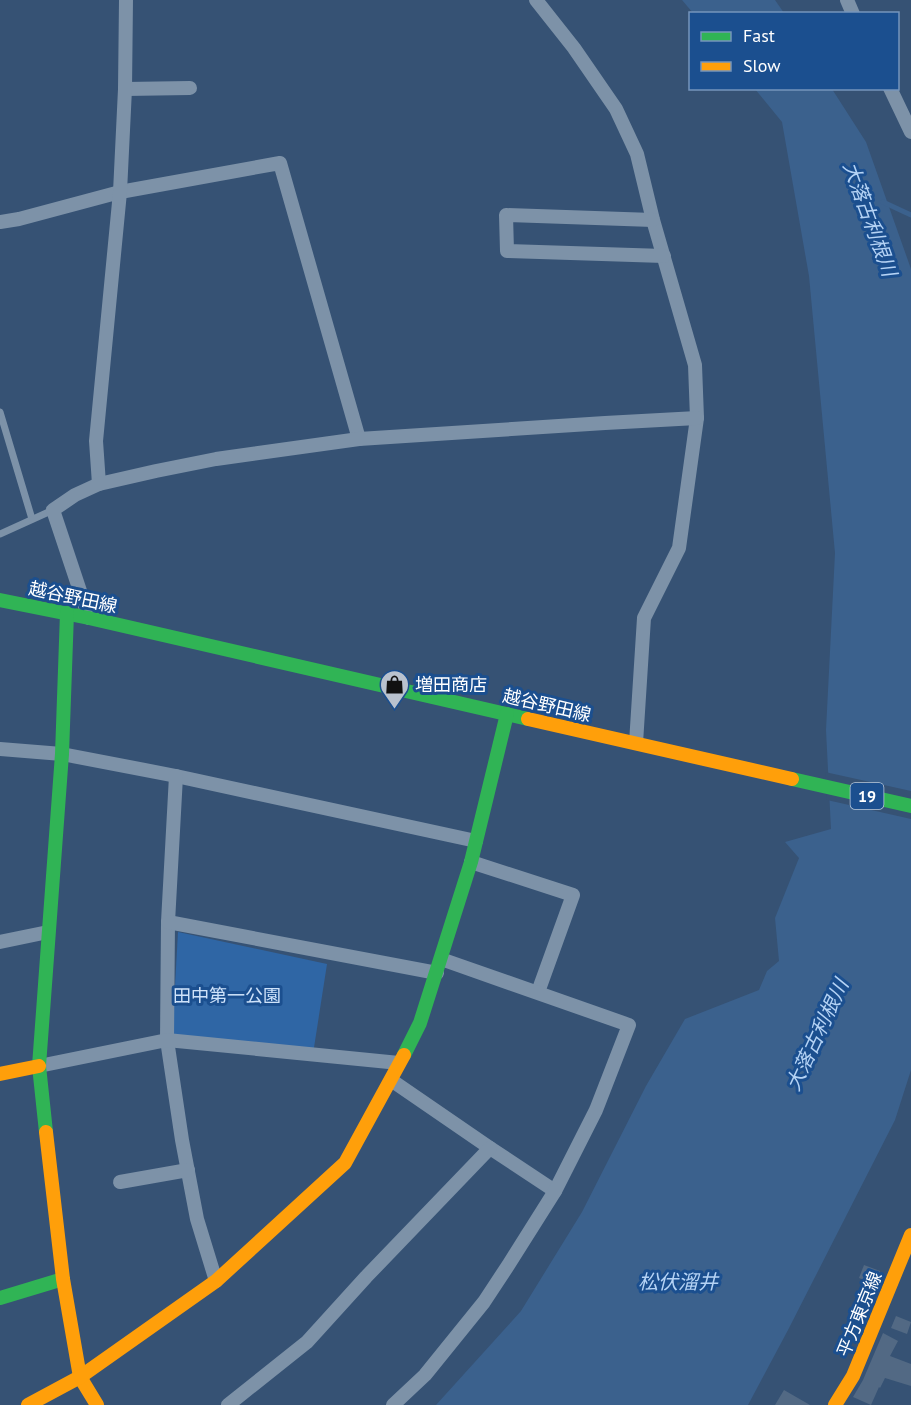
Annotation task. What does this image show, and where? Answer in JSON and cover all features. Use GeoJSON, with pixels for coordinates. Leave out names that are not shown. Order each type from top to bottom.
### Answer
{"type":"FeatureCollection","features":[{"type":"Feature","properties":{"kind":"street"},"geometry":{"type":"LineString","coordinates":[[99,484],[96,441],[120,192],[126,0]]}},
{"type":"Feature","properties":{"kind":"street"},"geometry":{"type":"LineString","coordinates":[[536,0],[574,48],[616,109],[637,154],[653,220],[695,365],[697,418],[679,549],[644,618],[636,743]]}},
{"type":"Feature","properties":{"kind":"street"},"geometry":{"type":"LineString","coordinates":[[125,89],[190,88]]}},
{"type":"Feature","properties":{"kind":"street"},"geometry":{"type":"LineString","coordinates":[[891,90],[911,132]]}},
{"type":"Feature","properties":{"kind":"street"},"geometry":{"type":"LineString","coordinates":[[0,222],[120,192],[280,163],[359,439]]}},
{"type":"Feature","properties":{"kind":"street"},"geometry":{"type":"LineString","coordinates":[[653,220],[506,215],[507,251],[664,256]]}},
{"type":"Feature","properties":{"kind":"street"},"geometry":{"type":"LineString","coordinates":[[89,618],[53,510],[75,495],[99,484],[216,459],[359,439],[697,418]]}},
{"type":"Feature","properties":{"kind":"street","name":"越谷野田線"},"geometry":{"type":"LineString","coordinates":[[0,600],[89,618],[911,806]]}},
{"type":"Feature","properties":{"kind":"street"},"geometry":{"type":"LineString","coordinates":[[66,613],[62,754],[39,1066],[63,1279],[80,1377],[97,1405]]}},
{"type":"Feature","properties":{"kind":"street"},"geometry":{"type":"LineString","coordinates":[[28,1405],[80,1377],[216,1281],[345,1163],[420,1023],[471,862],[507,714]]}},
{"type":"Feature","properties":{"kind":"street"},"geometry":{"type":"LineString","coordinates":[[0,749],[62,754],[176,776],[476,841]]}},
{"type":"Feature","properties":{"kind":"street"},"geometry":{"type":"LineString","coordinates":[[176,776],[168,922],[167,1040],[197,1219],[216,1281]]}},
{"type":"Feature","properties":{"kind":"street"},"geometry":{"type":"LineString","coordinates":[[471,862],[573,896],[538,992]]}},
{"type":"Feature","properties":{"kind":"street"},"geometry":{"type":"LineString","coordinates":[[168,922],[437,973]]}},
{"type":"Feature","properties":{"kind":"street"},"geometry":{"type":"LineString","coordinates":[[0,942],[48,932]]}},
{"type":"Feature","properties":{"kind":"street"},"geometry":{"type":"LineString","coordinates":[[393,1405],[425,1375],[484,1302],[555,1191],[596,1110],[629,1025],[441,959]]}},
{"type":"Feature","properties":{"kind":"street"},"geometry":{"type":"LineString","coordinates":[[0,1074],[167,1040],[399,1063]]}},
{"type":"Feature","properties":{"kind":"street"},"geometry":{"type":"LineString","coordinates":[[391,1080],[555,1191]]}},
{"type":"Feature","properties":{"kind":"street"},"geometry":{"type":"LineString","coordinates":[[228,1405],[307,1342],[490,1148]]}},
{"type":"Feature","properties":{"kind":"street"},"geometry":{"type":"LineString","coordinates":[[120,1182],[188,1170]]}},
{"type":"Feature","properties":{"kind":"street","name":"平方東京線"},"geometry":{"type":"LineString","coordinates":[[835,1405],[853,1376],[911,1236]]}},
{"type":"Feature","properties":{"kind":"street"},"geometry":{"type":"LineString","coordinates":[[0,1298],[63,1279]]}},
{"type":"Feature","properties":{"kind":"lane"},"geometry":{"type":"LineString","coordinates":[[0,412],[32,519]]}},
{"type":"Feature","properties":{"kind":"lane"},"geometry":{"type":"LineString","coordinates":[[0,534],[53,510]]}},
{"type":"Feature","properties":{"kind":"green space","name":"田中第一公園"},"geometry":{"type":"Polygon","coordinates":[[[178,932],[327,964],[313,1054],[172,1040],[178,932]]]}},
{"type":"Feature","properties":{"kind":"water"},"geometry":{"type":"Polygon","coordinates":[[[682,0],[775,0],[783,12],[692,12],[682,0]]]}},
{"type":"Feature","properties":{"kind":"water"},"geometry":{"type":"Polygon","coordinates":[[[756,90],[833,90],[866,142],[911,269],[911,1070],[895,1120],[748,1405],[436,1405],[521,1311],[582,1212],[646,1086],[685,1019],[759,990],[767,971],[779,961],[775,918],[799,858],[785,842],[831,829],[826,730],[835,553],[809,276],[782,122],[756,90]]]}},
{"type":"Feature","properties":{"kind":"pier"},"geometry":{"type":"Polygon","coordinates":[[[825,772],[911,791],[911,819],[827,800],[825,772]]]}},
{"type":"Feature","properties":{"kind":"building"},"geometry":{"type":"Polygon","coordinates":[[[864,1265],[880,1271],[875,1284],[859,1278],[864,1265]]]}},
{"type":"Feature","properties":{"kind":"building"},"geometry":{"type":"Polygon","coordinates":[[[896,1316],[911,1322],[907,1334],[891,1328],[896,1316]]]}},
{"type":"Feature","properties":{"kind":"building"},"geometry":{"type":"Polygon","coordinates":[[[883,1333],[898,1341],[890,1356],[911,1364],[911,1386],[885,1378],[871,1405],[853,1397],[863,1380],[883,1333]]]}},
{"type":"Feature","properties":{"kind":"building"},"geometry":{"type":"Polygon","coordinates":[[[784,1390],[810,1405],[775,1405],[784,1390]]]}},
{"type":"Feature","properties":{"kind":"waterway","name":"大落古利根川"},"geometry":{"type":"LineString","coordinates":[[883,202],[911,215]]}},
{"type":"Feature","properties":{"kind":"traffic: fast"},"geometry":{"type":"LineString","coordinates":[[0,600],[89,618],[528,719]]}},
{"type":"Feature","properties":{"kind":"traffic: fast"},"geometry":{"type":"LineString","coordinates":[[46,1132],[39,1066],[62,754],[67,613]]}},
{"type":"Feature","properties":{"kind":"traffic: fast"},"geometry":{"type":"LineString","coordinates":[[404,1055],[420,1023],[471,862],[507,714]]}},
{"type":"Feature","properties":{"kind":"traffic: fast"},"geometry":{"type":"LineString","coordinates":[[792,779],[911,806]]}},
{"type":"Feature","properties":{"kind":"traffic: fast"},"geometry":{"type":"LineString","coordinates":[[0,1298],[63,1279]]}},
{"type":"Feature","properties":{"kind":"traffic: slow"},"geometry":{"type":"LineString","coordinates":[[528,719],[792,779]]}},
{"type":"Feature","properties":{"kind":"traffic: slow"},"geometry":{"type":"LineString","coordinates":[[28,1405],[80,1377],[216,1281],[345,1163],[404,1055]]}},
{"type":"Feature","properties":{"kind":"traffic: slow"},"geometry":{"type":"LineString","coordinates":[[0,1074],[39,1066]]}},
{"type":"Feature","properties":{"kind":"traffic: slow"},"geometry":{"type":"LineString","coordinates":[[46,1132],[63,1279],[80,1377],[97,1405]]}},
{"type":"Feature","properties":{"kind":"traffic: slow"},"geometry":{"type":"LineString","coordinates":[[835,1405],[853,1376],[911,1235]]}},
{"type":"Feature","properties":{"kind":"place","name":"増田商店"},"geometry":{"type":"Point","coordinates":[394,710]}},
{"type":"Feature","properties":{"kind":"water label","name":"松伏溜井"},"geometry":{"type":"Point","coordinates":[678,1282]}}]}
